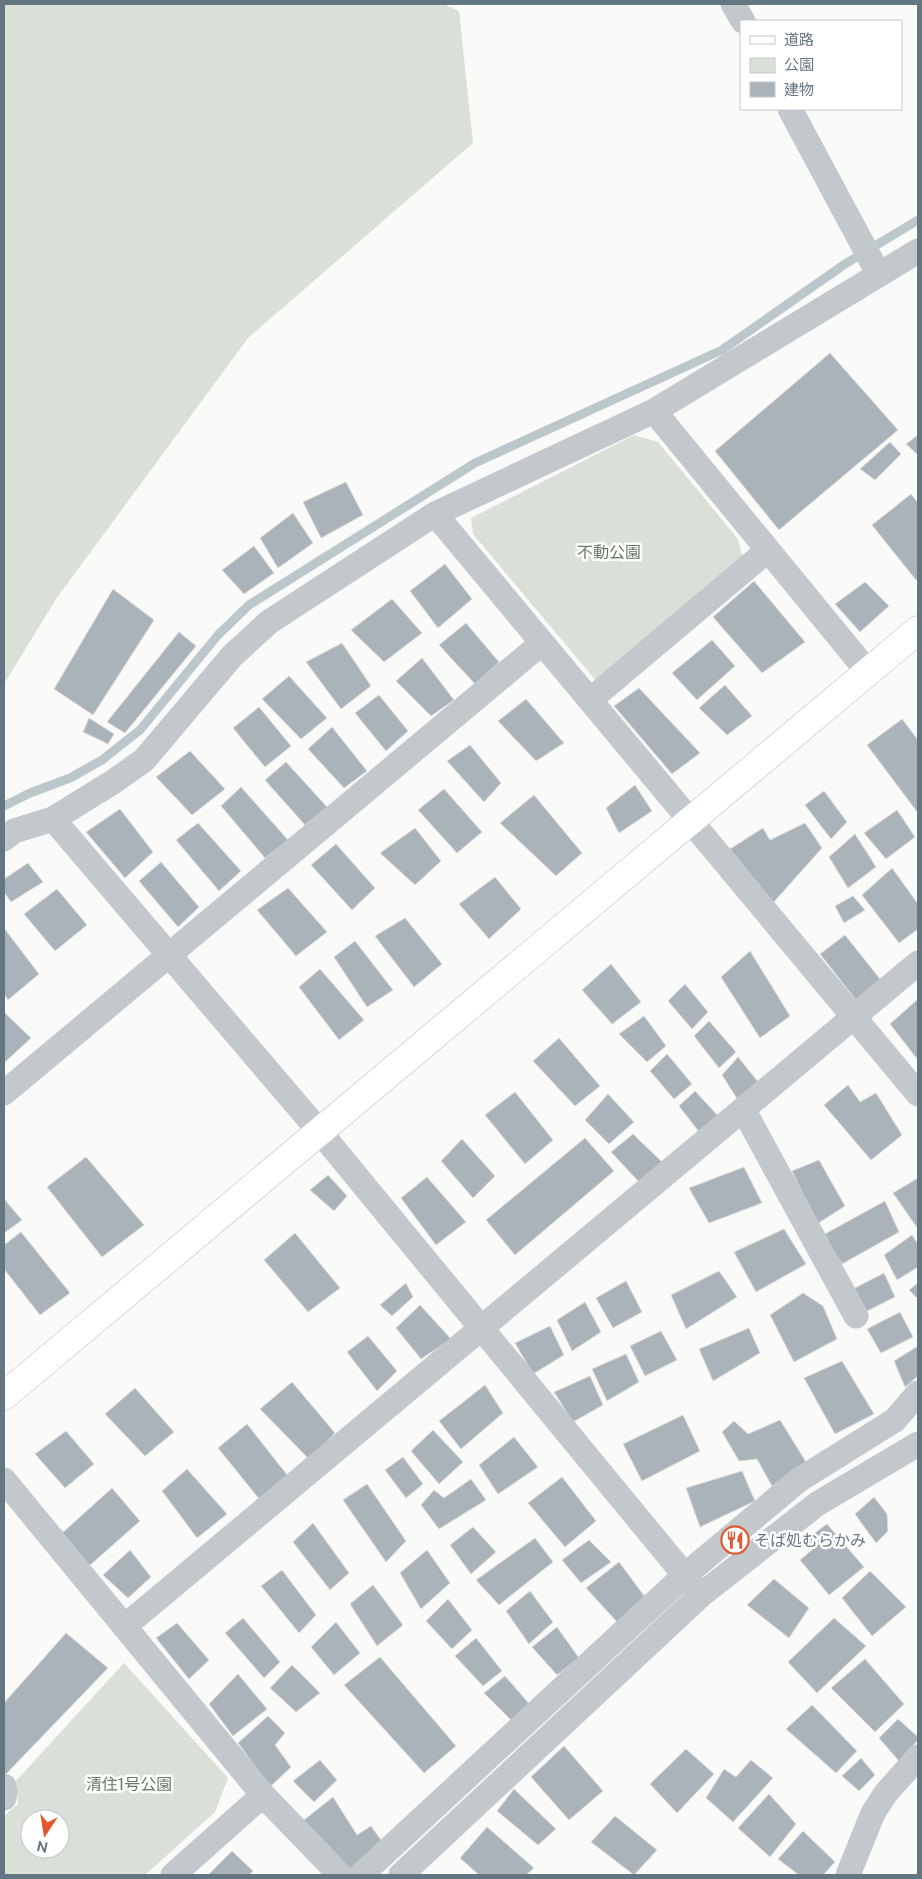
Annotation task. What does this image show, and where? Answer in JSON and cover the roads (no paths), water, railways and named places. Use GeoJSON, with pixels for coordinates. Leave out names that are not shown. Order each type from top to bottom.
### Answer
{"type":"FeatureCollection","features":[{"type":"Feature","properties":{"kind":"street"},"geometry":{"type":"LineString","coordinates":[[734,4],[742,20]]}},
{"type":"Feature","properties":{"kind":"street"},"geometry":{"type":"LineString","coordinates":[[791,110],[877,270]]}},
{"type":"Feature","properties":{"kind":"street"},"geometry":{"type":"LineString","coordinates":[[4,839],[14,831],[53,819],[113,782],[144,760],[232,656],[269,622],[435,514],[654,411],[877,270],[918,251]]}},
{"type":"Feature","properties":{"kind":"street"},"geometry":{"type":"LineString","coordinates":[[654,411],[868,672]]}},
{"type":"Feature","properties":{"kind":"street"},"geometry":{"type":"LineString","coordinates":[[435,514],[918,1094]]}},
{"type":"Feature","properties":{"kind":"street"},"geometry":{"type":"LineString","coordinates":[[590,700],[768,550]]}},
{"type":"Feature","properties":{"kind":"street"},"geometry":{"type":"LineString","coordinates":[[4,1396],[918,630]]}},
{"type":"Feature","properties":{"kind":"street"},"geometry":{"type":"LineString","coordinates":[[4,1093],[542,643]]}},
{"type":"Feature","properties":{"kind":"street"},"geometry":{"type":"LineString","coordinates":[[53,819],[320,1132],[701,1595]]}},
{"type":"Feature","properties":{"kind":"street"},"geometry":{"type":"LineString","coordinates":[[125,1626],[918,963]]}},
{"type":"Feature","properties":{"kind":"street"},"geometry":{"type":"LineString","coordinates":[[743,1109],[856,1316]]}},
{"type":"Feature","properties":{"kind":"street"},"geometry":{"type":"LineString","coordinates":[[361,1875],[685,1575],[799,1480],[895,1420],[918,1393]]}},
{"type":"Feature","properties":{"kind":"street"},"geometry":{"type":"LineString","coordinates":[[401,1875],[701,1595],[817,1504],[918,1444],[895,1420]]}},
{"type":"Feature","properties":{"kind":"street"},"geometry":{"type":"LineString","coordinates":[[4,1480],[263,1795],[340,1875]]}},
{"type":"Feature","properties":{"kind":"street"},"geometry":{"type":"LineString","coordinates":[[848,1875],[873,1813],[886,1793],[918,1757]]}},
{"type":"Feature","properties":{"kind":"street"},"geometry":{"type":"LineString","coordinates":[[4,1786],[6,1793],[4,1798]]}},
{"type":"Feature","properties":{"kind":"street"},"geometry":{"type":"LineString","coordinates":[[173,1875],[263,1795]]}},
{"type":"Feature","properties":{"kind":"waterway"},"geometry":{"type":"LineString","coordinates":[[4,806],[30,793],[70,778],[102,760],[140,730],[218,635],[249,605],[475,463],[722,350],[845,264],[918,220]]}},
{"type":"Feature","properties":{"kind":"place","name":"そば処むらかみ"},"geometry":{"type":"Point","coordinates":[735,1540]}},
{"type":"Feature","properties":{"kind":"park label","name":"不動公園"},"geometry":{"type":"Point","coordinates":[609,552]}},
{"type":"Feature","properties":{"kind":"park label","name":"清住1号公園"},"geometry":{"type":"Point","coordinates":[129,1784]}}]}
